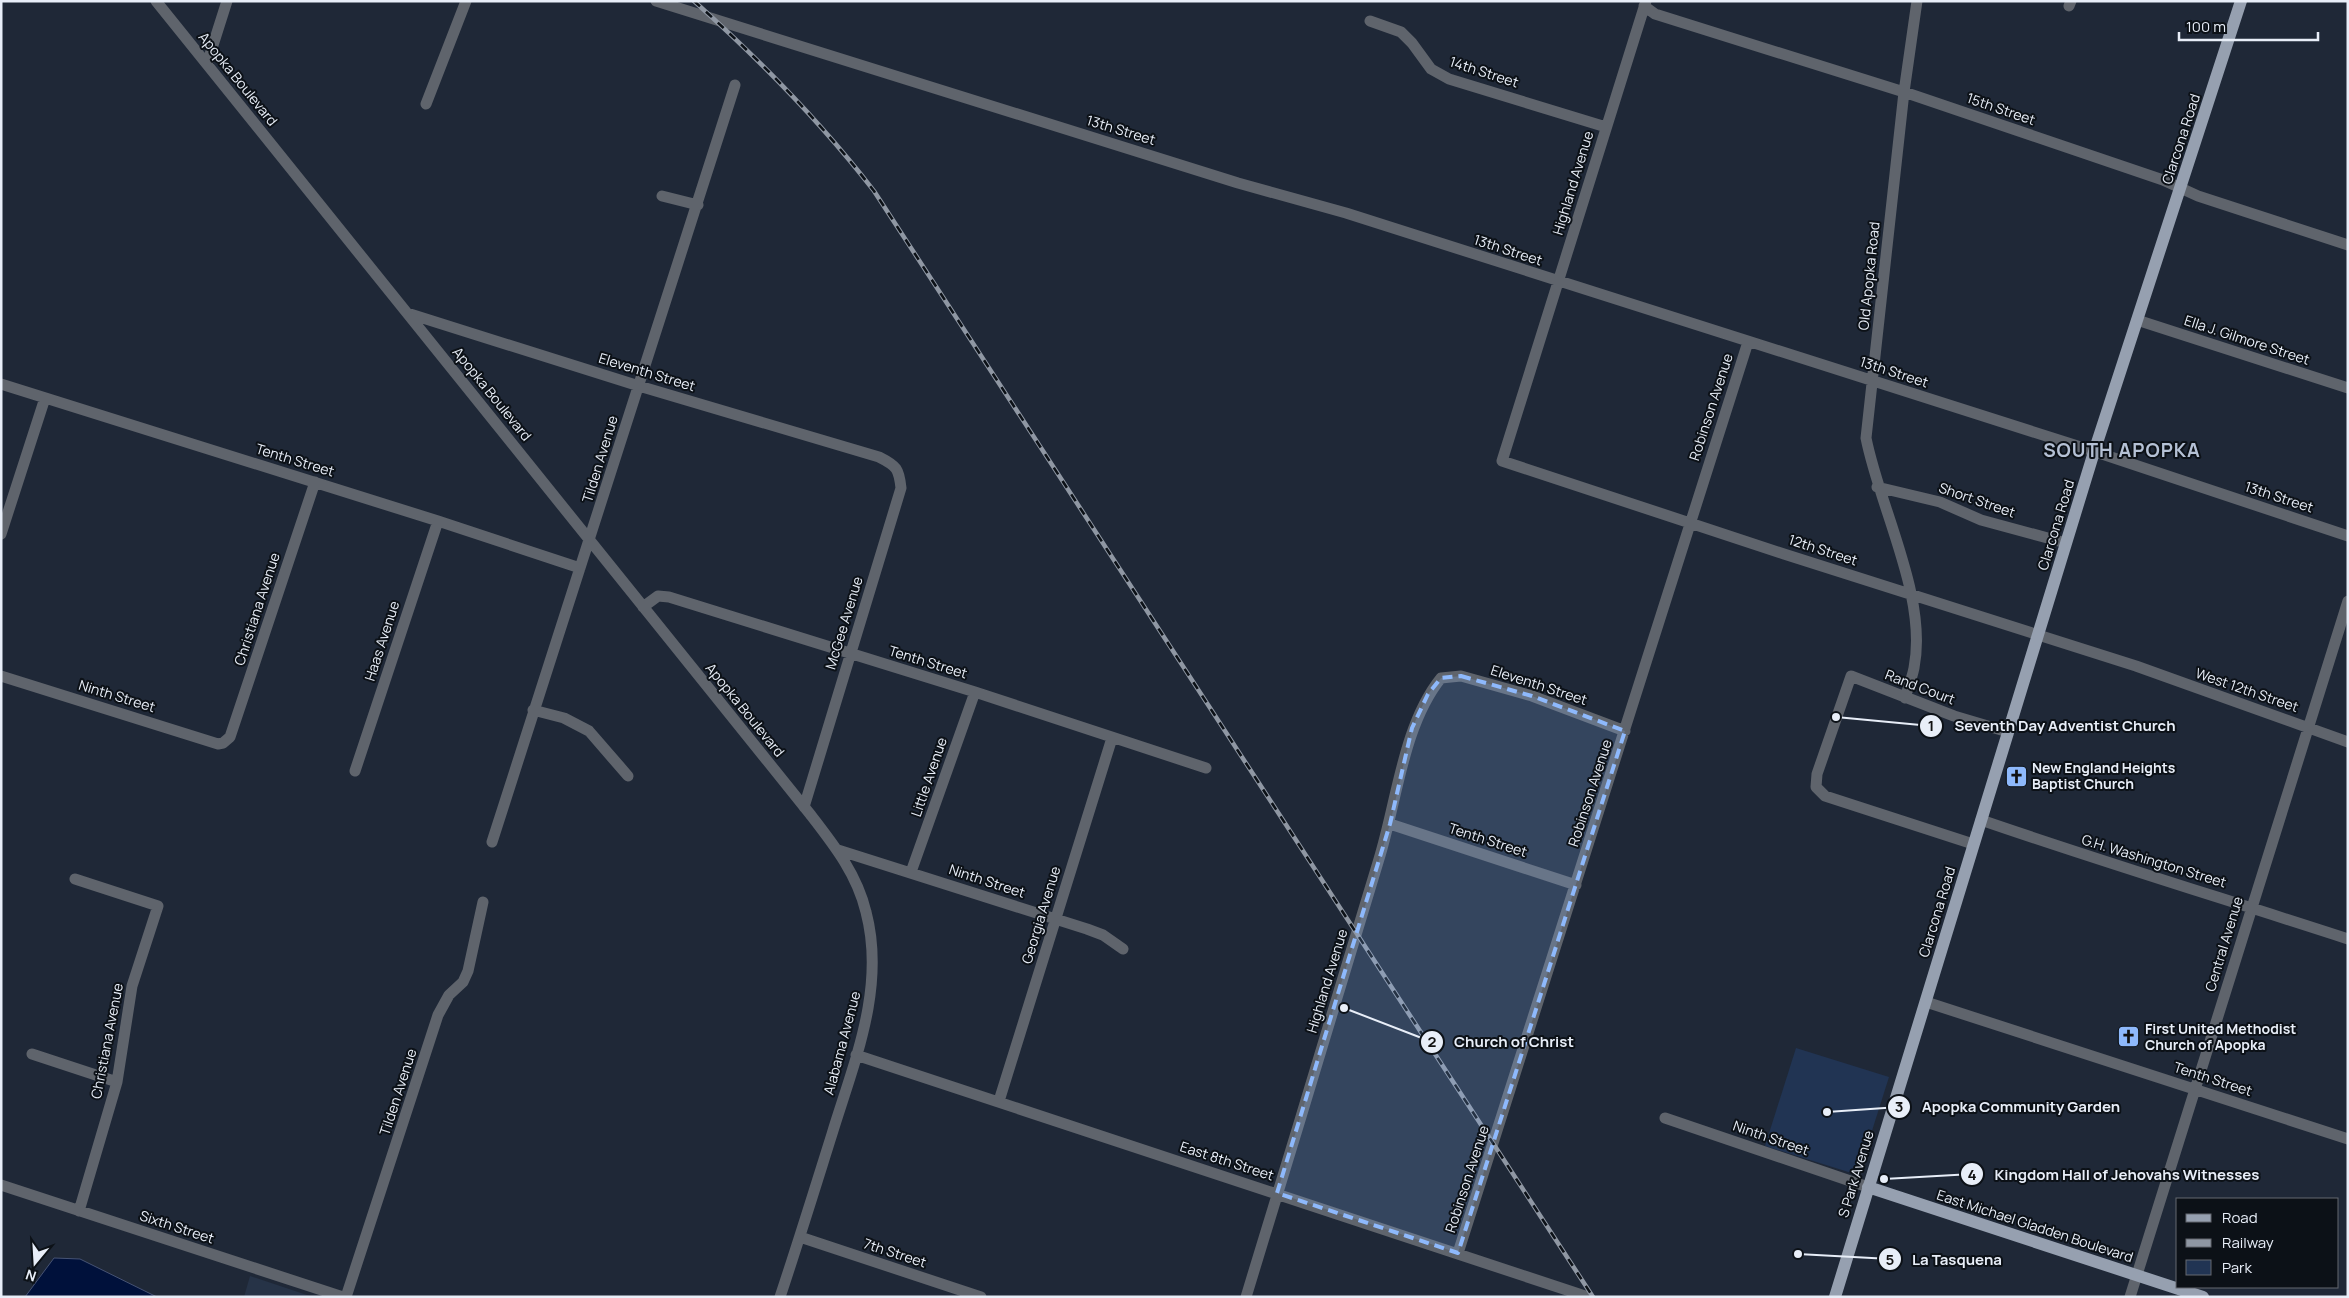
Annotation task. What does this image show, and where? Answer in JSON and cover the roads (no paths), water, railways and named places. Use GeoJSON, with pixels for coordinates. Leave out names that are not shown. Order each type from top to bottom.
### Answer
{"type":"FeatureCollection","features":[{"type":"Feature","properties":{"kind":"main road","name":"Clarcona Road"},"geometry":{"type":"LineString","coordinates":[[1926,1002],[2094,452],[2241,1]]}},
{"type":"Feature","properties":{"kind":"main road","name":"S Park Avenue"},"geometry":{"type":"LineString","coordinates":[[1835,1297],[1926,1002]]}},
{"type":"Feature","properties":{"kind":"main road","name":"East Michael Gladden Boulevard"},"geometry":{"type":"LineString","coordinates":[[1868,1187],[2203,1297]]}},
{"type":"Feature","properties":{"kind":"street","name":"Apopka Boulevard"},"geometry":{"type":"LineString","coordinates":[[156,1],[804,807]]}},
{"type":"Feature","properties":{"kind":"street"},"geometry":{"type":"LineString","coordinates":[[207,64],[226,1]]}},
{"type":"Feature","properties":{"kind":"street"},"geometry":{"type":"LineString","coordinates":[[426,104],[466,1]]}},
{"type":"Feature","properties":{"kind":"street","name":"13th Street"},"geometry":{"type":"LineString","coordinates":[[656,1],[1238,183],[1337,210],[2094,452],[2348,536]]}},
{"type":"Feature","properties":{"kind":"street","name":"Old Apopka Road"},"geometry":{"type":"LineString","coordinates":[[1905,698],[1914,668],[1916,642],[1912,594],[1877,487],[1866,438],[1904,92],[1917,1]]}},
{"type":"Feature","properties":{"kind":"street","name":"Highland Avenue"},"geometry":{"type":"LineString","coordinates":[[1502,461],[1645,4]]}},
{"type":"Feature","properties":{"kind":"street","name":"15th Street"},"geometry":{"type":"LineString","coordinates":[[1645,4],[1656,14],[1904,92],[2163,180],[2198,196],[2348,245]]}},
{"type":"Feature","properties":{"kind":"street","name":"14th Street"},"geometry":{"type":"LineString","coordinates":[[1370,21],[1401,32],[1412,43],[1430,70],[1450,79],[1606,127]]}},
{"type":"Feature","properties":{"kind":"street","name":"Tilden Avenue"},"geometry":{"type":"LineString","coordinates":[[492,842],[735,86]]}},
{"type":"Feature","properties":{"kind":"street"},"geometry":{"type":"LineString","coordinates":[[662,196],[698,205]]}},
{"type":"Feature","properties":{"kind":"street","name":"Eleventh Street"},"geometry":{"type":"LineString","coordinates":[[407,313],[639,386],[879,457]]}},
{"type":"Feature","properties":{"kind":"street","name":"Ella J. Gilmore Street"},"geometry":{"type":"LineString","coordinates":[[2137,320],[2348,388]]}},
{"type":"Feature","properties":{"kind":"street","name":"Robinson Avenue"},"geometry":{"type":"LineString","coordinates":[[1458,1253],[1625,731],[1689,522],[1748,342]]}},
{"type":"Feature","properties":{"kind":"street","name":"Tenth Street"},"geometry":{"type":"LineString","coordinates":[[1,384],[438,521],[580,568]]}},
{"type":"Feature","properties":{"kind":"street"},"geometry":{"type":"LineString","coordinates":[[1,534],[45,398]]}},
{"type":"Feature","properties":{"kind":"street","name":"McGee Avenue"},"geometry":{"type":"LineString","coordinates":[[804,807],[901,488],[899,472],[892,463],[879,457]]}},
{"type":"Feature","properties":{"kind":"street","name":"12th Street"},"geometry":{"type":"LineString","coordinates":[[1502,461],[2136,666]]}},
{"type":"Feature","properties":{"kind":"street","name":"Christiana Avenue"},"geometry":{"type":"LineString","coordinates":[[223,743],[230,737],[315,482]]}},
{"type":"Feature","properties":{"kind":"street","name":"Short Street"},"geometry":{"type":"LineString","coordinates":[[1877,487],[1940,502],[1981,520],[2066,543]]}},
{"type":"Feature","properties":{"kind":"street","name":"Haas Avenue"},"geometry":{"type":"LineString","coordinates":[[355,771],[438,521]]}},
{"type":"Feature","properties":{"kind":"street","name":"Tenth Street"},"geometry":{"type":"LineString","coordinates":[[643,607],[654,598],[663,595],[975,692],[1206,768]]}},
{"type":"Feature","properties":{"kind":"street","name":"Central Avenue"},"geometry":{"type":"LineString","coordinates":[[2130,1297],[2348,601]]}},
{"type":"Feature","properties":{"kind":"street","name":"West 12th Street"},"geometry":{"type":"LineString","coordinates":[[2136,666],[2348,742]]}},
{"type":"Feature","properties":{"kind":"street","name":"Ninth Street"},"geometry":{"type":"LineString","coordinates":[[1,676],[218,744],[223,743]]}},
{"type":"Feature","properties":{"kind":"street","name":"Eleventh Street"},"geometry":{"type":"LineString","coordinates":[[1441,678],[1461,676],[1532,696],[1625,731]]}},
{"type":"Feature","properties":{"kind":"street","name":"Rand Court"},"geometry":{"type":"LineString","coordinates":[[1973,844],[1825,796],[1816,787],[1817,774],[1851,676],[1905,698],[2008,732]]}},
{"type":"Feature","properties":{"kind":"street","name":"Highland Avenue"},"geometry":{"type":"LineString","coordinates":[[1246,1297],[1390,824],[1412,728],[1428,694],[1441,678]]}},
{"type":"Feature","properties":{"kind":"street","name":"Little Avenue"},"geometry":{"type":"LineString","coordinates":[[911,872],[975,692]]}},
{"type":"Feature","properties":{"kind":"street"},"geometry":{"type":"LineString","coordinates":[[533,710],[564,718],[589,731],[628,776]]}},
{"type":"Feature","properties":{"kind":"street","name":"Georgia Avenue"},"geometry":{"type":"LineString","coordinates":[[999,1101],[1112,738]]}},
{"type":"Feature","properties":{"kind":"street","name":"Alabama Avenue"},"geometry":{"type":"LineString","coordinates":[[780,1297],[856,1055],[872,991],[873,946],[862,896],[838,850],[804,807]]}},
{"type":"Feature","properties":{"kind":"street","name":"G.H. Washington Street"},"geometry":{"type":"LineString","coordinates":[[1981,820],[2100,861],[2169,880],[2348,939]]}},
{"type":"Feature","properties":{"kind":"street","name":"Tenth Street"},"geometry":{"type":"LineString","coordinates":[[1390,824],[1576,885]]}},
{"type":"Feature","properties":{"kind":"street","name":"Ninth Street"},"geometry":{"type":"LineString","coordinates":[[838,850],[1056,919],[1103,936],[1123,949]]}},
{"type":"Feature","properties":{"kind":"street","name":"Christiana Avenue"},"geometry":{"type":"LineString","coordinates":[[75,879],[158,906],[132,986],[117,1082],[79,1211]]}},
{"type":"Feature","properties":{"kind":"street","name":"Tilden Avenue"},"geometry":{"type":"LineString","coordinates":[[345,1297],[438,1015],[449,995],[463,982],[468,971],[483,902]]}},
{"type":"Feature","properties":{"kind":"street","name":"Tenth Street"},"geometry":{"type":"LineString","coordinates":[[1926,1002],[2348,1139]]}},
{"type":"Feature","properties":{"kind":"street"},"geometry":{"type":"LineString","coordinates":[[32,1054],[117,1082]]}},
{"type":"Feature","properties":{"kind":"street","name":"East 8th Street"},"geometry":{"type":"LineString","coordinates":[[856,1055],[1458,1253],[1563,1293],[1588,1297]]}},
{"type":"Feature","properties":{"kind":"street","name":"Ninth Street"},"geometry":{"type":"LineString","coordinates":[[1665,1118],[1868,1187]]}},
{"type":"Feature","properties":{"kind":"street","name":"Sixth Street"},"geometry":{"type":"LineString","coordinates":[[1,1185],[345,1297]]}},
{"type":"Feature","properties":{"kind":"street","name":"7th Street"},"geometry":{"type":"LineString","coordinates":[[800,1237],[981,1297]]}},
{"type":"Feature","properties":{"kind":"railway"},"geometry":{"type":"LineString","coordinates":[[694,1],[742,46],[811,116],[874,191],[1593,1297]]}},
{"type":"Feature","properties":{"kind":"place","name":"Seventh Day Adventist Church"},"geometry":{"type":"Point","coordinates":[1836,717]}},
{"type":"Feature","properties":{"kind":"place","name":"New England Heights Baptist Church"},"geometry":{"type":"Point","coordinates":[2016,776]}},
{"type":"Feature","properties":{"kind":"place","name":"Church of Christ"},"geometry":{"type":"Point","coordinates":[1344,1008]}},
{"type":"Feature","properties":{"kind":"place","name":"First United Methodist Church of Apopka"},"geometry":{"type":"Point","coordinates":[2129,1037]}},
{"type":"Feature","properties":{"kind":"place","name":"Apopka Community Garden"},"geometry":{"type":"Point","coordinates":[1827,1112]}},
{"type":"Feature","properties":{"kind":"place","name":"Kingdom Hall of Jehovahs Witnesses"},"geometry":{"type":"Point","coordinates":[1884,1179]}},
{"type":"Feature","properties":{"kind":"place","name":"La Tasquena"},"geometry":{"type":"Point","coordinates":[1798,1254]}},
{"type":"Feature","properties":{"kind":"district","name":"SOUTH APOPKA"},"geometry":{"type":"Point","coordinates":[2122,450]}}]}
